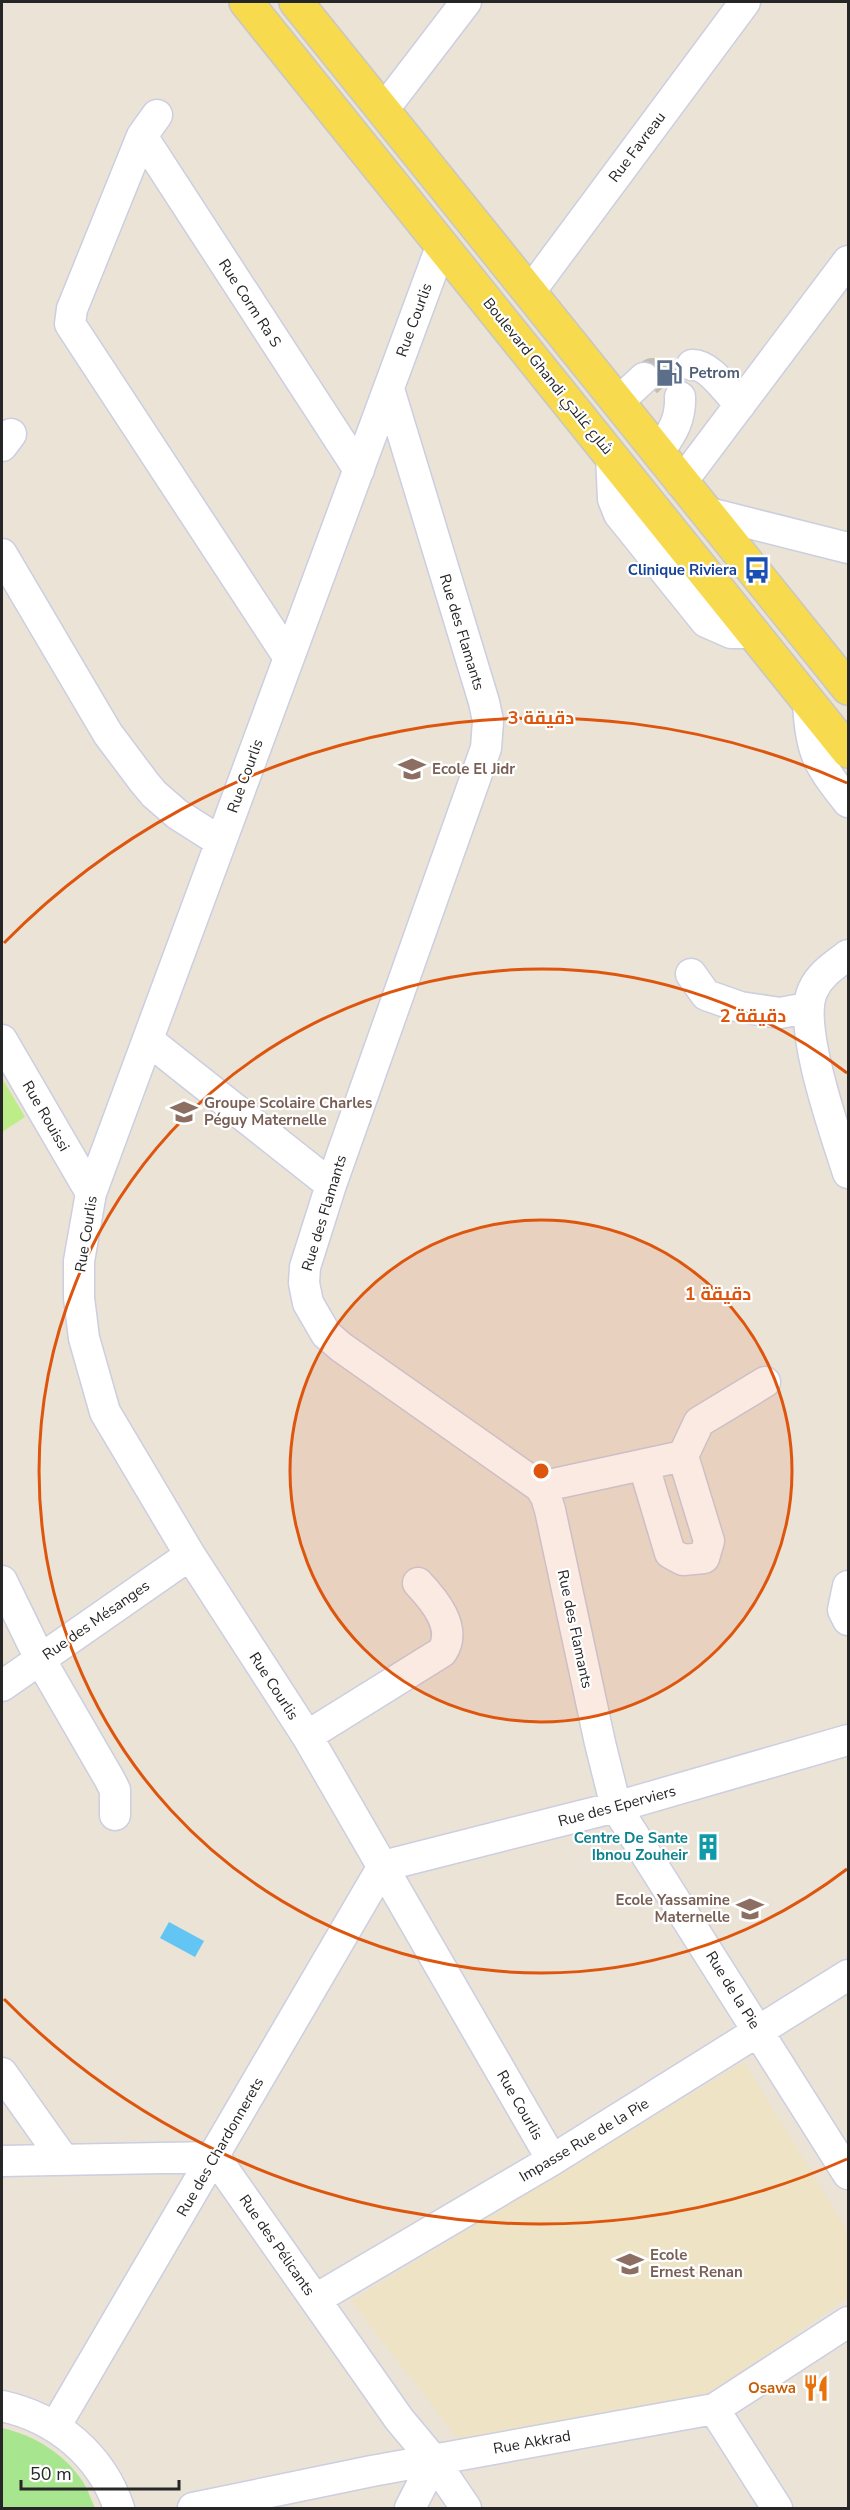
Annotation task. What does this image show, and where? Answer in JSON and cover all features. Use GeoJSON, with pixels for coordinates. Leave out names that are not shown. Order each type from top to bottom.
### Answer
{"type":"FeatureCollection","features":[{"type":"Feature","properties":{"kind":"main road","name":"Boulevard Ghandi شارع غاندي"},"geometry":{"type":"LineString","coordinates":[[246,2],[849,751]]}},
{"type":"Feature","properties":{"kind":"main road"},"geometry":{"type":"LineString","coordinates":[[296,2],[384,109],[617,403],[659,452],[681,483],[849,688]]}},
{"type":"Feature","properties":{"kind":"street"},"geometry":{"type":"LineString","coordinates":[[384,109],[466,2]]}},
{"type":"Feature","properties":{"kind":"street","name":"Rue Favreau"},"geometry":{"type":"LineString","coordinates":[[529,293],[746,2]]}},
{"type":"Feature","properties":{"kind":"street","name":"Rue Corm Ra S"},"geometry":{"type":"LineString","coordinates":[[289,658],[70,324],[70,315],[149,125],[358,470]]}},
{"type":"Feature","properties":{"kind":"street","name":"Rue Courlis"},"geometry":{"type":"LineString","coordinates":[[442,244],[91,1193],[79,1271],[84,1338],[105,1412],[190,1555],[306,1736],[552,2160]]}},
{"type":"Feature","properties":{"kind":"street"},"geometry":{"type":"LineString","coordinates":[[681,483],[849,261]]}},
{"type":"Feature","properties":{"kind":"street"},"geometry":{"type":"LineString","coordinates":[[692,365],[698,365],[707,370],[740,405]]}},
{"type":"Feature","properties":{"kind":"street"},"geometry":{"type":"LineString","coordinates":[[617,403],[644,378]]}},
{"type":"Feature","properties":{"kind":"street","name":"Rue des Flamants"},"geometry":{"type":"LineString","coordinates":[[388,389],[488,721],[486,747],[331,1185],[305,1267],[304,1282],[308,1302],[316,1321],[340,1347],[540,1487],[550,1510],[600,1743],[616,1806]]}},
{"type":"Feature","properties":{"kind":"street"},"geometry":{"type":"LineString","coordinates":[[659,452],[677,426],[681,410],[680,398]]}},
{"type":"Feature","properties":{"kind":"street"},"geometry":{"type":"LineString","coordinates":[[705,512],[849,548]]}},
{"type":"Feature","properties":{"kind":"street"},"geometry":{"type":"LineString","coordinates":[[2,554],[108,734],[136,772],[154,794],[177,814],[221,842]]}},
{"type":"Feature","properties":{"kind":"street"},"geometry":{"type":"LineString","coordinates":[[808,701],[810,734],[818,760],[849,802]]}},
{"type":"Feature","properties":{"kind":"street"},"geometry":{"type":"LineString","coordinates":[[849,954],[822,975],[812,990],[807,1008],[820,1086],[849,1173]]}},
{"type":"Feature","properties":{"kind":"street"},"geometry":{"type":"LineString","coordinates":[[691,974],[706,995],[740,1006],[780,1013],[807,1008]]}},
{"type":"Feature","properties":{"kind":"street","name":"Rue Rouissi"},"geometry":{"type":"LineString","coordinates":[[2,1040],[91,1193]]}},
{"type":"Feature","properties":{"kind":"street"},"geometry":{"type":"LineString","coordinates":[[148,1040],[331,1185]]}},
{"type":"Feature","properties":{"kind":"street"},"geometry":{"type":"LineString","coordinates":[[644,1466],[670,1553],[683,1560],[704,1558],[709,1541],[683,1456],[699,1422],[765,1382]]}},
{"type":"Feature","properties":{"kind":"street"},"geometry":{"type":"LineString","coordinates":[[540,1487],[683,1456]]}},
{"type":"Feature","properties":{"kind":"street","name":"Rue des Mésanges"},"geometry":{"type":"LineString","coordinates":[[2,1686],[190,1555]]}},
{"type":"Feature","properties":{"kind":"street"},"geometry":{"type":"LineString","coordinates":[[2,1581],[40,1659],[115,1790],[115,1815]]}},
{"type":"Feature","properties":{"kind":"street"},"geometry":{"type":"LineString","coordinates":[[306,1736],[442,1652],[447,1645],[442,1613],[418,1583]]}},
{"type":"Feature","properties":{"kind":"street"},"geometry":{"type":"LineString","coordinates":[[849,1586],[843,1610],[849,1620]]}},
{"type":"Feature","properties":{"kind":"street","name":"Rue des Eperviers"},"geometry":{"type":"LineString","coordinates":[[383,1866],[616,1806],[849,1740]]}},
{"type":"Feature","properties":{"kind":"street","name":"Rue de la Pie"},"geometry":{"type":"LineString","coordinates":[[616,1806],[849,2174]]}},
{"type":"Feature","properties":{"kind":"street","name":"Rue des Chardonnerets"},"geometry":{"type":"LineString","coordinates":[[55,2427],[215,2157],[383,1866]]}},
{"type":"Feature","properties":{"kind":"street","name":"Impasse Rue de la Pie"},"geometry":{"type":"LineString","coordinates":[[316,2299],[552,2160],[849,1975]]}},
{"type":"Feature","properties":{"kind":"street"},"geometry":{"type":"LineString","coordinates":[[2,2073],[63,2159]]}},
{"type":"Feature","properties":{"kind":"street"},"geometry":{"type":"LineString","coordinates":[[2,2161],[215,2157]]}},
{"type":"Feature","properties":{"kind":"street","name":"Rue des Pélicants"},"geometry":{"type":"LineString","coordinates":[[215,2157],[399,2419],[434,2461],[466,2508]]}},
{"type":"Feature","properties":{"kind":"street","name":"Rue Akkrad"},"geometry":{"type":"LineString","coordinates":[[193,2508],[372,2471],[714,2409],[849,2322]]}},
{"type":"Feature","properties":{"kind":"street"},"geometry":{"type":"LineString","coordinates":[[2,2406],[28,2414],[55,2427],[78,2444],[95,2462],[109,2484],[119,2508]]}},
{"type":"Feature","properties":{"kind":"street"},"geometry":{"type":"LineString","coordinates":[[714,2409],[777,2508]]}},
{"type":"Feature","properties":{"kind":"street"},"geometry":{"type":"LineString","coordinates":[[410,2508],[434,2461]]}},
{"type":"Feature","properties":{"kind":"shaded area","name":"Ecole Ernest Renan"},"geometry":{"type":"Polygon","coordinates":[[[744,2062],[848,2231],[848,2297],[708,2397],[458,2439],[351,2301],[744,2062]]]}},
{"type":"Feature","properties":{"kind":"green space"},"geometry":{"type":"Polygon","coordinates":[[[2,1078],[25,1117],[2,1132],[2,1078]]]}},
{"type":"Feature","properties":{"kind":"green space"},"geometry":{"type":"Polygon","coordinates":[[[2,2428],[26,2435],[58,2454],[83,2482],[95,2508],[2,2508],[2,2428]]]}},
{"type":"Feature","properties":{"kind":"water"},"geometry":{"type":"Polygon","coordinates":[[[169,1922],[204,1941],[195,1957],[160,1938],[169,1922]]]}},
{"type":"Feature","properties":{"kind":"tunnel"},"geometry":{"type":"LineString","coordinates":[[644,378],[652,373],[660,374],[680,397]]}},
{"type":"Feature","properties":{"kind":"place","name":"Petrom"},"geometry":{"type":"Point","coordinates":[669,373]}},
{"type":"Feature","properties":{"kind":"place","name":"Clinique Riviera"},"geometry":{"type":"Point","coordinates":[757,570]}},
{"type":"Feature","properties":{"kind":"place","name":"Ecole El Jidr"},"geometry":{"type":"Point","coordinates":[412,769]}},
{"type":"Feature","properties":{"kind":"place","name":"Groupe Scolaire Charles Péguy Maternelle"},"geometry":{"type":"Point","coordinates":[184,1112]}},
{"type":"Feature","properties":{"kind":"place","name":"Centre De Sante Ibnou Zouheir"},"geometry":{"type":"Point","coordinates":[708,1847]}},
{"type":"Feature","properties":{"kind":"place","name":"Ecole Yassamine Maternelle"},"geometry":{"type":"Point","coordinates":[750,1909]}},
{"type":"Feature","properties":{"kind":"place","name":"Ecole Ernest Renan"},"geometry":{"type":"Point","coordinates":[630,2264]}},
{"type":"Feature","properties":{"kind":"place","name":"Osawa"},"geometry":{"type":"Point","coordinates":[816,2388]}}]}
